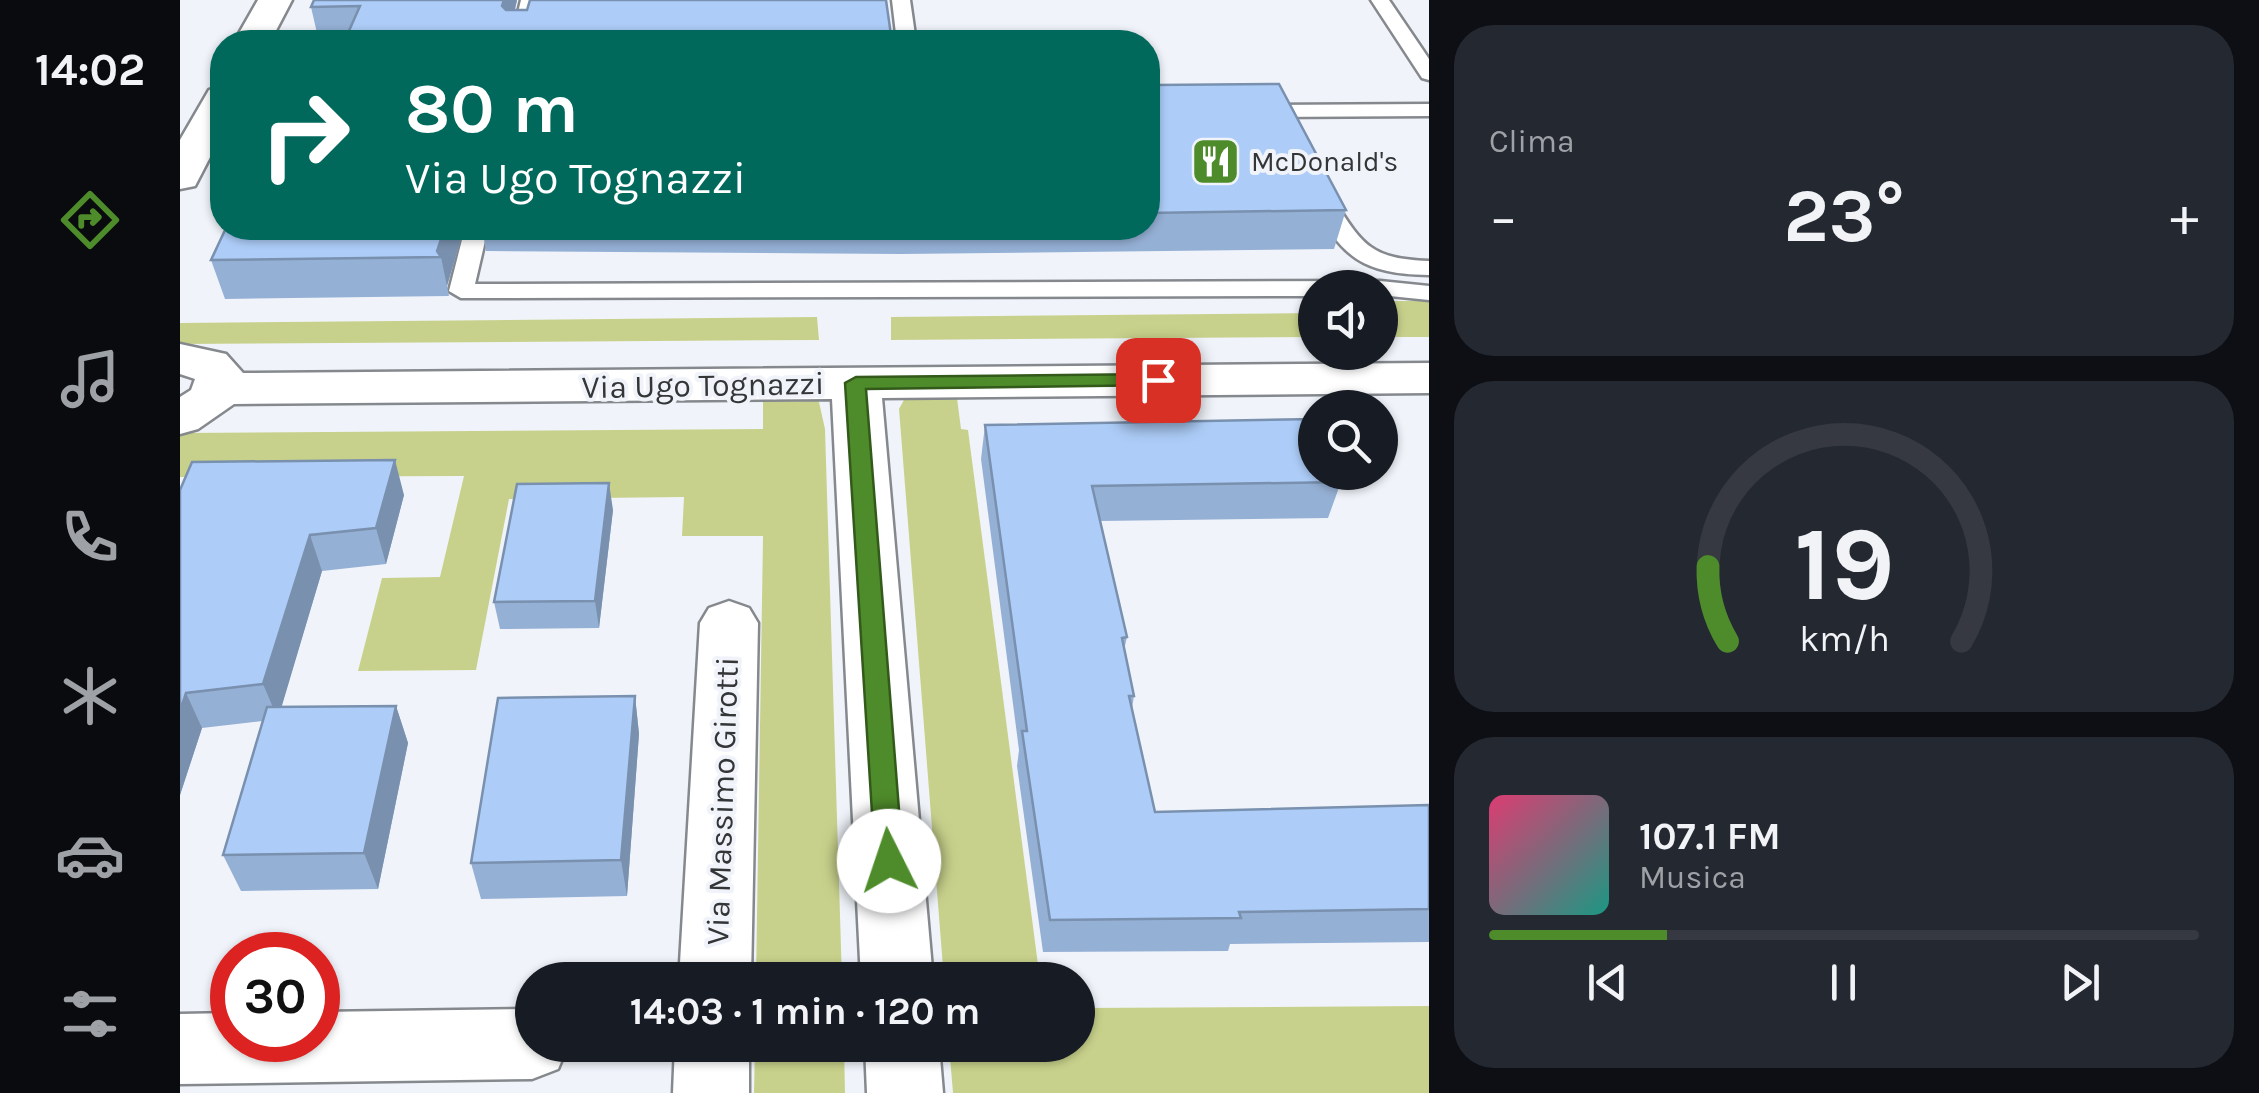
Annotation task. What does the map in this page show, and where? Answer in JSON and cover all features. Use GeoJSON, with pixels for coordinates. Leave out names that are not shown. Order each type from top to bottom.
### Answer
{"type":"FeatureCollection","features":[{"type":"Feature","properties":{"kind":"street"},"geometry":{"type":"LineString","coordinates":[[259,30],[276,0]]}},
{"type":"Feature","properties":{"kind":"street"},"geometry":{"type":"LineString","coordinates":[[180,177],[210,121]]}},
{"type":"Feature","properties":{"kind":"street","name":"Via Ugo Tognazzi"},"geometry":{"type":"LineString","coordinates":[[180,359],[214,367],[220,376],[199,404]]}},
{"type":"Feature","properties":{"kind":"street","name":"Via Ugo Tognazzi"},"geometry":{"type":"LineString","coordinates":[[199,404],[856,383],[1429,378]]}},
{"type":"Feature","properties":{"kind":"street"},"geometry":{"type":"LineString","coordinates":[[856,383],[896,962]]}},
{"type":"Feature","properties":{"kind":"street","name":"Via Massimo Girotti"},"geometry":{"type":"LineString","coordinates":[[716,962],[728,623]]}},
{"type":"Feature","properties":{"kind":"street"},"geometry":{"type":"LineString","coordinates":[[180,1050],[515,1044]]}},
{"type":"Feature","properties":{"kind":"street"},"geometry":{"type":"LineString","coordinates":[[711,1093],[712,1062]]}},
{"type":"Feature","properties":{"kind":"street"},"geometry":{"type":"LineString","coordinates":[[903,1062],[905,1093]]}},
{"type":"Feature","properties":{"kind":"lane"},"geometry":{"type":"LineString","coordinates":[[523,30],[530,0]]}},
{"type":"Feature","properties":{"kind":"lane"},"geometry":{"type":"LineString","coordinates":[[901,0],[905,30]]}},
{"type":"Feature","properties":{"kind":"lane"},"geometry":{"type":"LineString","coordinates":[[1380,0],[1429,74]]}},
{"type":"Feature","properties":{"kind":"lane"},"geometry":{"type":"LineString","coordinates":[[1241,111],[1283,119],[1429,110]]}},
{"type":"Feature","properties":{"kind":"lane"},"geometry":{"type":"LineString","coordinates":[[1311,176],[1343,240],[1362,255],[1418,268]]}},
{"type":"Feature","properties":{"kind":"lane"},"geometry":{"type":"LineString","coordinates":[[473,240],[461,291],[1298,288]]}},
{"type":"Feature","properties":{"kind":"lane"},"geometry":{"type":"LineString","coordinates":[[1398,290],[1429,293]]}},
{"type":"Feature","properties":{"kind":"green space"},"geometry":{"type":"Polygon","coordinates":[[[1398,301],[1429,301],[1429,337],[1398,337],[1398,301]]]}},
{"type":"Feature","properties":{"kind":"green space"},"geometry":{"type":"Polygon","coordinates":[[[1298,313],[1298,337],[891,340],[891,317],[1298,313]]]}},
{"type":"Feature","properties":{"kind":"green space"},"geometry":{"type":"Polygon","coordinates":[[[817,317],[819,340],[180,344],[180,323],[817,317]]]}},
{"type":"Feature","properties":{"kind":"green space"},"geometry":{"type":"Polygon","coordinates":[[[763,398],[814,398],[819,402],[825,429],[841,962],[756,962],[763,536],[682,536],[684,497],[509,499],[476,670],[358,671],[382,578],[440,577],[464,476],[180,477],[180,433],[763,429],[763,398]]]}},
{"type":"Feature","properties":{"kind":"green space"},"geometry":{"type":"Polygon","coordinates":[[[905,398],[957,398],[961,429],[968,430],[1038,962],[943,962],[899,409],[905,398]]]}},
{"type":"Feature","properties":{"kind":"green space"},"geometry":{"type":"Polygon","coordinates":[[[1429,1006],[1429,1093],[953,1093],[950,1062],[1095,1062],[1095,1008],[1429,1006]]]}},
{"type":"Feature","properties":{"kind":"green space"},"geometry":{"type":"Polygon","coordinates":[[[755,1062],[844,1062],[845,1093],[754,1093],[755,1062]]]}},
{"type":"Feature","properties":{"kind":"building"},"geometry":{"type":"Polygon","coordinates":[[[314,0],[504,0],[502,6],[506,10],[527,10],[530,0],[886,0],[890,30],[349,30],[360,6],[311,7],[314,0]]]}},
{"type":"Feature","properties":{"kind":"building"},"geometry":{"type":"Polygon","coordinates":[[[1279,84],[1346,210],[1160,213],[1160,85],[1279,84]]]}},
{"type":"Feature","properties":{"kind":"building"},"geometry":{"type":"Polygon","coordinates":[[[220,240],[441,240],[437,251],[441,257],[211,260],[220,240]]]}},
{"type":"Feature","properties":{"kind":"building"},"geometry":{"type":"Polygon","coordinates":[[[1298,419],[1298,483],[1092,486],[1127,637],[1122,638],[1134,696],[1129,696],[1155,812],[1429,805],[1429,909],[1239,912],[1241,918],[1050,920],[1022,731],[1027,731],[985,425],[1298,419]]]}},
{"type":"Feature","properties":{"kind":"building"},"geometry":{"type":"Polygon","coordinates":[[[395,460],[376,528],[310,535],[263,684],[186,693],[180,711],[180,490],[192,462],[395,460]]]}},
{"type":"Feature","properties":{"kind":"building"},"geometry":{"type":"Polygon","coordinates":[[[609,483],[595,601],[494,602],[517,484],[609,483]]]}},
{"type":"Feature","properties":{"kind":"building"},"geometry":{"type":"Polygon","coordinates":[[[635,696],[621,860],[471,863],[498,698],[635,696]]]}},
{"type":"Feature","properties":{"kind":"building"},"geometry":{"type":"Polygon","coordinates":[[[396,706],[364,853],[223,855],[267,707],[396,706]]]}},
{"type":"Feature","properties":{"kind":"place","name":"McDonald's"},"geometry":{"type":"Point","coordinates":[1216,161]}},
{"type":"Feature","properties":{"kind":"route"},"geometry":{"type":"LineString","coordinates":[[889,861],[856,383],[1158,380]]}}]}
